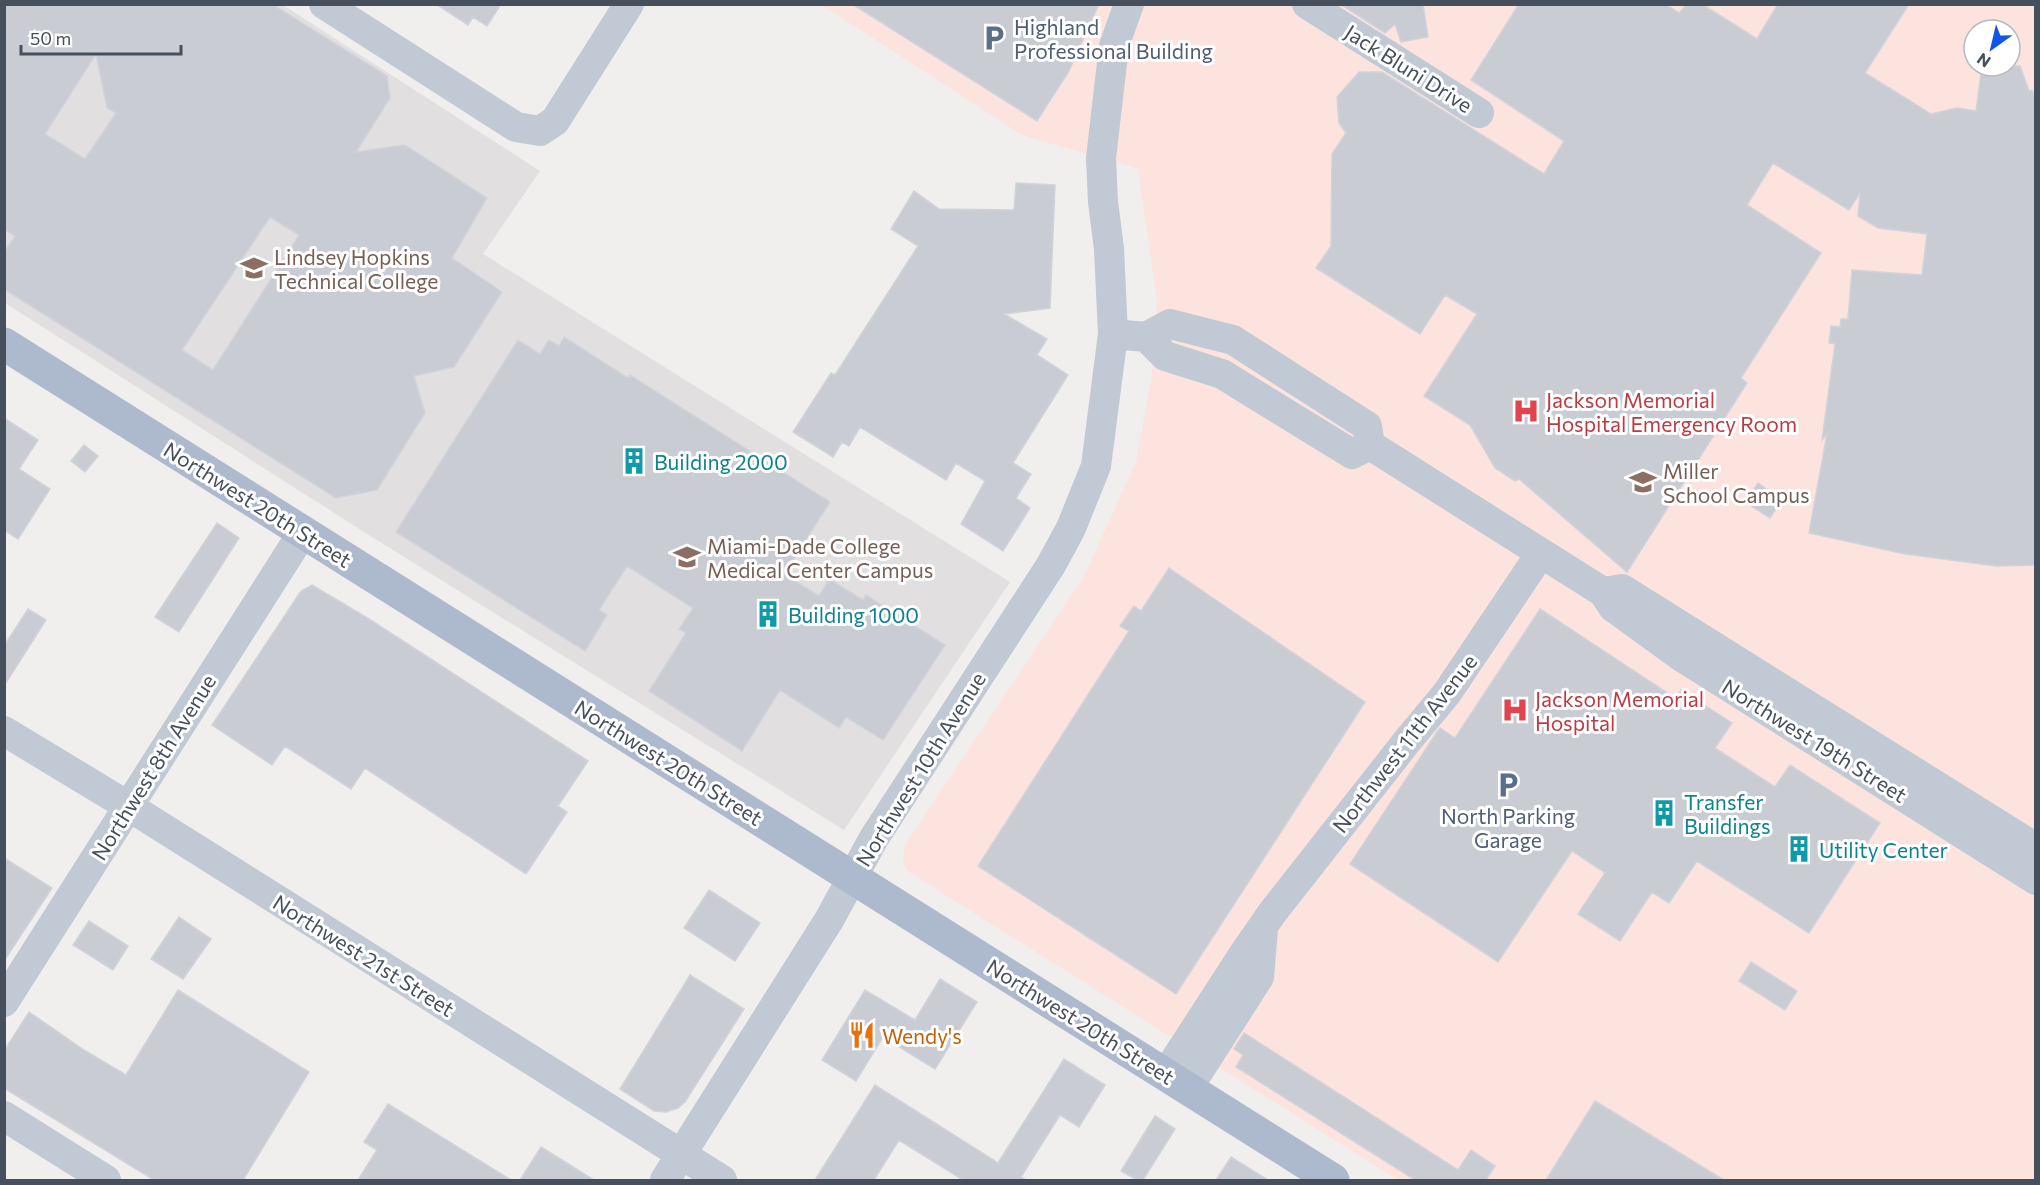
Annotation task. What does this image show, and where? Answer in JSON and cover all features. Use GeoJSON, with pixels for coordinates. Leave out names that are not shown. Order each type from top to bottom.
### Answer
{"type":"FeatureCollection","features":[{"type":"Feature","properties":{"kind":"main road","name":"Northwest 20th Street"},"geometry":{"type":"LineString","coordinates":[[4,344],[1334,1180]]}},
{"type":"Feature","properties":{"kind":"street"},"geometry":{"type":"LineString","coordinates":[[324,4],[516,127],[540,131],[555,121],[629,4]]}},
{"type":"Feature","properties":{"kind":"street","name":"Northwest 10th Avenue"},"geometry":{"type":"LineString","coordinates":[[665,1180],[816,940],[884,821],[1051,565],[1071,528],[1096,466],[1113,334],[1101,158],[1114,46],[1129,4]]}},
{"type":"Feature","properties":{"kind":"street","name":"Jack Bluni Drive"},"geometry":{"type":"LineString","coordinates":[[1307,4],[1479,113]]}},
{"type":"Feature","properties":{"kind":"street","name":"Northwest 19th Street"},"geometry":{"type":"LineString","coordinates":[[1113,334],[1146,337],[1170,324],[1233,340],[1367,426],[1370,446],[1603,592],[1613,607],[1682,657],[2036,880]]}},
{"type":"Feature","properties":{"kind":"street","name":"Northwest 8th Avenue"},"geometry":{"type":"LineString","coordinates":[[4,1002],[303,532]]}},
{"type":"Feature","properties":{"kind":"street","name":"Northwest 11th Avenue"},"geometry":{"type":"LineString","coordinates":[[1177,1081],[1245,952],[1272,913],[1447,693],[1541,553]]}},
{"type":"Feature","properties":{"kind":"street","name":"Northwest 19th Street"},"geometry":{"type":"LineString","coordinates":[[1603,592],[1622,589],[2036,848]]}},
{"type":"Feature","properties":{"kind":"street","name":"Northwest 21st Street"},"geometry":{"type":"LineString","coordinates":[[4,731],[128,806],[722,1180]]}},
{"type":"Feature","properties":{"kind":"street"},"geometry":{"type":"LineString","coordinates":[[4,1116],[106,1180]]}},
{"type":"Feature","properties":{"kind":"shaded area"},"geometry":{"type":"Polygon","coordinates":[[[4,5],[283,5],[540,171],[483,254],[1010,582],[844,830],[364,532],[5,303],[4,5]]]}},
{"type":"Feature","properties":{"kind":"shaded area","name":"Jackson Memorial Hospital"},"geometry":{"type":"Polygon","coordinates":[[[822,5],[2035,5],[2035,1180],[1398,1180],[909,872],[904,866],[903,858],[906,843],[1084,576],[1136,462],[1152,374],[1157,301],[1138,169],[1022,135],[822,5]]]}},
{"type":"Feature","properties":{"kind":"building","name":"Lindsey Hopkins Technical College"},"geometry":{"type":"Polygon","coordinates":[[[4,4],[272,4],[387,76],[390,98],[356,152],[405,145],[487,198],[452,258],[502,292],[454,367],[414,376],[425,413],[377,490],[336,498],[4,289],[4,252],[15,236],[4,229],[4,4]],[[96,54],[45,134],[85,159],[116,113],[107,108],[96,54]],[[270,217],[182,350],[213,370],[299,235],[270,217]]]}},
{"type":"Feature","properties":{"kind":"building"},"geometry":{"type":"Polygon","coordinates":[[[436,4],[501,4],[487,26],[473,17],[468,25],[436,4]]]}},
{"type":"Feature","properties":{"kind":"building","name":"Highland Professional Building"},"geometry":{"type":"Polygon","coordinates":[[[852,4],[1099,4],[1069,71],[1037,121],[852,4]]]}},
{"type":"Feature","properties":{"kind":"building"},"geometry":{"type":"Polygon","coordinates":[[[1340,4],[1423,4],[1428,37],[1401,42],[1395,24],[1385,33],[1340,4]]]}},
{"type":"Feature","properties":{"kind":"building"},"geometry":{"type":"Polygon","coordinates":[[[1519,4],[1665,4],[1679,13],[1687,4],[1702,4],[1757,39],[1778,4],[1909,4],[1865,73],[1931,114],[1957,108],[1976,111],[1980,78],[2022,78],[2022,72],[2029,91],[2032,90],[2036,100],[2036,565],[1996,566],[1905,554],[1809,533],[1827,434],[1822,440],[1835,344],[1829,343],[1831,326],[1840,327],[1841,319],[1848,319],[1852,270],[1922,275],[1927,234],[1878,228],[1858,216],[1860,193],[1849,210],[1773,163],[1747,205],[1821,253],[1741,378],[1747,383],[1627,572],[1519,479],[1515,481],[1495,468],[1470,425],[1424,396],[1477,314],[1445,295],[1420,334],[1316,268],[1331,246],[1332,154],[1346,133],[1339,123],[1337,97],[1359,72],[1382,72],[1544,174],[1564,141],[1471,80],[1519,4]]]}},
{"type":"Feature","properties":{"kind":"building"},"geometry":{"type":"Polygon","coordinates":[[[1016,183],[1055,185],[1050,308],[1004,314],[1047,339],[1037,355],[1068,375],[1013,463],[1031,474],[1016,498],[1030,508],[1003,551],[961,524],[985,481],[956,463],[946,480],[860,427],[849,446],[842,442],[833,457],[793,432],[831,373],[835,375],[918,246],[891,229],[914,191],[939,209],[1014,210],[1016,183]]]}},
{"type":"Feature","properties":{"kind":"building","name":"Miami-Dade College Medical Center Campus"},"geometry":{"type":"Polygon","coordinates":[[[564,337],[628,378],[630,375],[830,502],[784,574],[819,596],[829,579],[863,600],[866,595],[945,645],[883,740],[846,717],[839,728],[780,690],[742,751],[649,691],[686,633],[679,629],[693,608],[627,566],[599,610],[607,615],[585,651],[396,532],[518,340],[540,354],[549,340],[559,346],[564,337]]]}},
{"type":"Feature","properties":{"kind":"building"},"geometry":{"type":"Polygon","coordinates":[[[4,418],[38,440],[19,469],[50,489],[18,539],[4,530],[4,418]]]}},
{"type":"Feature","properties":{"kind":"building"},"geometry":{"type":"Polygon","coordinates":[[[84,445],[98,456],[85,472],[71,461],[84,445]]]}},
{"type":"Feature","properties":{"kind":"building"},"geometry":{"type":"Polygon","coordinates":[[[1758,483],[1782,500],[1770,518],[1745,502],[1758,483]]]}},
{"type":"Feature","properties":{"kind":"building"},"geometry":{"type":"Polygon","coordinates":[[[217,523],[239,538],[179,632],[155,617],[217,523]]]}},
{"type":"Feature","properties":{"kind":"building"},"geometry":{"type":"Polygon","coordinates":[[[1169,568],[1365,702],[1176,994],[978,866],[1129,631],[1120,626],[1134,606],[1141,611],[1169,568]]]}},
{"type":"Feature","properties":{"kind":"building"},"geometry":{"type":"Polygon","coordinates":[[[312,585],[369,619],[588,761],[558,806],[567,812],[526,874],[365,768],[351,789],[285,746],[272,765],[212,725],[301,591],[312,585]]]}},
{"type":"Feature","properties":{"kind":"building"},"geometry":{"type":"Polygon","coordinates":[[[28,609],[46,620],[4,686],[4,646],[28,609]]]}},
{"type":"Feature","properties":{"kind":"building"},"geometry":{"type":"Polygon","coordinates":[[[1540,609],[1675,698],[1681,690],[1732,723],[1715,748],[1775,787],[1790,765],[1880,823],[1809,933],[1697,861],[1669,903],[1652,892],[1620,941],[1578,914],[1605,873],[1572,851],[1498,962],[1350,864],[1437,732],[1440,728],[1455,738],[1540,609]]]}},
{"type":"Feature","properties":{"kind":"building"},"geometry":{"type":"Polygon","coordinates":[[[4,858],[52,888],[4,961],[4,858]]]}},
{"type":"Feature","properties":{"kind":"building"},"geometry":{"type":"Polygon","coordinates":[[[709,890],[760,923],[735,961],[684,928],[709,890]]]}},
{"type":"Feature","properties":{"kind":"building"},"geometry":{"type":"Polygon","coordinates":[[[179,917],[211,939],[183,979],[151,959],[179,917]]]}},
{"type":"Feature","properties":{"kind":"building"},"geometry":{"type":"Polygon","coordinates":[[[89,921],[128,946],[113,970],[73,945],[89,921]]]}},
{"type":"Feature","properties":{"kind":"building"},"geometry":{"type":"Polygon","coordinates":[[[1751,962],[1797,991],[1785,1010],[1739,981],[1751,962]]]}},
{"type":"Feature","properties":{"kind":"building"},"geometry":{"type":"Polygon","coordinates":[[[690,975],[744,1009],[685,1102],[678,1108],[666,1112],[654,1111],[620,1089],[690,975]]]}},
{"type":"Feature","properties":{"kind":"building"},"geometry":{"type":"Polygon","coordinates":[[[940,979],[977,1002],[935,1069],[883,1037],[856,1081],[822,1060],[865,990],[915,1020],[940,979]]]}},
{"type":"Feature","properties":{"kind":"building"},"geometry":{"type":"Polygon","coordinates":[[[178,990],[309,1072],[243,1180],[154,1180],[4,1088],[4,1051],[29,1012],[84,1050],[126,1075],[178,990]]]}},
{"type":"Feature","properties":{"kind":"building"},"geometry":{"type":"Polygon","coordinates":[[[1244,1033],[1458,1170],[1471,1150],[1495,1166],[1486,1180],[1415,1180],[1236,1067],[1243,1055],[1234,1049],[1244,1033]]]}},
{"type":"Feature","properties":{"kind":"building"},"geometry":{"type":"Polygon","coordinates":[[[1064,1059],[1105,1085],[1079,1127],[1060,1115],[1021,1177],[1026,1180],[963,1180],[899,1140],[874,1180],[815,1180],[875,1085],[998,1163],[1064,1059]]]}},
{"type":"Feature","properties":{"kind":"building"},"geometry":{"type":"Polygon","coordinates":[[[1595,1101],[1724,1180],[1546,1180],[1595,1101]]]}},
{"type":"Feature","properties":{"kind":"building"},"geometry":{"type":"Polygon","coordinates":[[[388,1104],[511,1180],[358,1180],[377,1150],[364,1142],[388,1104]]]}},
{"type":"Feature","properties":{"kind":"building"},"geometry":{"type":"Polygon","coordinates":[[[1155,1116],[1175,1129],[1143,1180],[1137,1180],[1121,1171],[1155,1116]]]}},
{"type":"Feature","properties":{"kind":"building"},"geometry":{"type":"Polygon","coordinates":[[[541,1147],[594,1180],[520,1180],[541,1147]]]}},
{"type":"Feature","properties":{"kind":"building"},"geometry":{"type":"Polygon","coordinates":[[[1231,1157],[1268,1180],[1216,1180],[1231,1157]]]}},
{"type":"Feature","properties":{"kind":"place","name":"Highland Professional Building"},"geometry":{"type":"Point","coordinates":[994,38]}},
{"type":"Feature","properties":{"kind":"place","name":"Lindsey Hopkins Technical College"},"geometry":{"type":"Point","coordinates":[254,268]}},
{"type":"Feature","properties":{"kind":"place","name":"Jackson Memorial Hospital Emergency Room"},"geometry":{"type":"Point","coordinates":[1526,411]}},
{"type":"Feature","properties":{"kind":"place","name":"Building 2000"},"geometry":{"type":"Point","coordinates":[634,461]}},
{"type":"Feature","properties":{"kind":"place","name":"Miller School Campus"},"geometry":{"type":"Point","coordinates":[1643,482]}},
{"type":"Feature","properties":{"kind":"place","name":"Miami-Dade College Medical Center Campus"},"geometry":{"type":"Point","coordinates":[687,557]}},
{"type":"Feature","properties":{"kind":"place","name":"Building 1000"},"geometry":{"type":"Point","coordinates":[768,614]}},
{"type":"Feature","properties":{"kind":"place","name":"Jackson Memorial Hospital"},"geometry":{"type":"Point","coordinates":[1515,710]}},
{"type":"Feature","properties":{"kind":"place","name":"North Parking Garage"},"geometry":{"type":"Point","coordinates":[1508,785]}},
{"type":"Feature","properties":{"kind":"place","name":"Transfer Buildings"},"geometry":{"type":"Point","coordinates":[1664,813]}},
{"type":"Feature","properties":{"kind":"place","name":"Utility Center"},"geometry":{"type":"Point","coordinates":[1799,849]}},
{"type":"Feature","properties":{"kind":"place","name":"Wendy's"},"geometry":{"type":"Point","coordinates":[862,1035]}}]}
